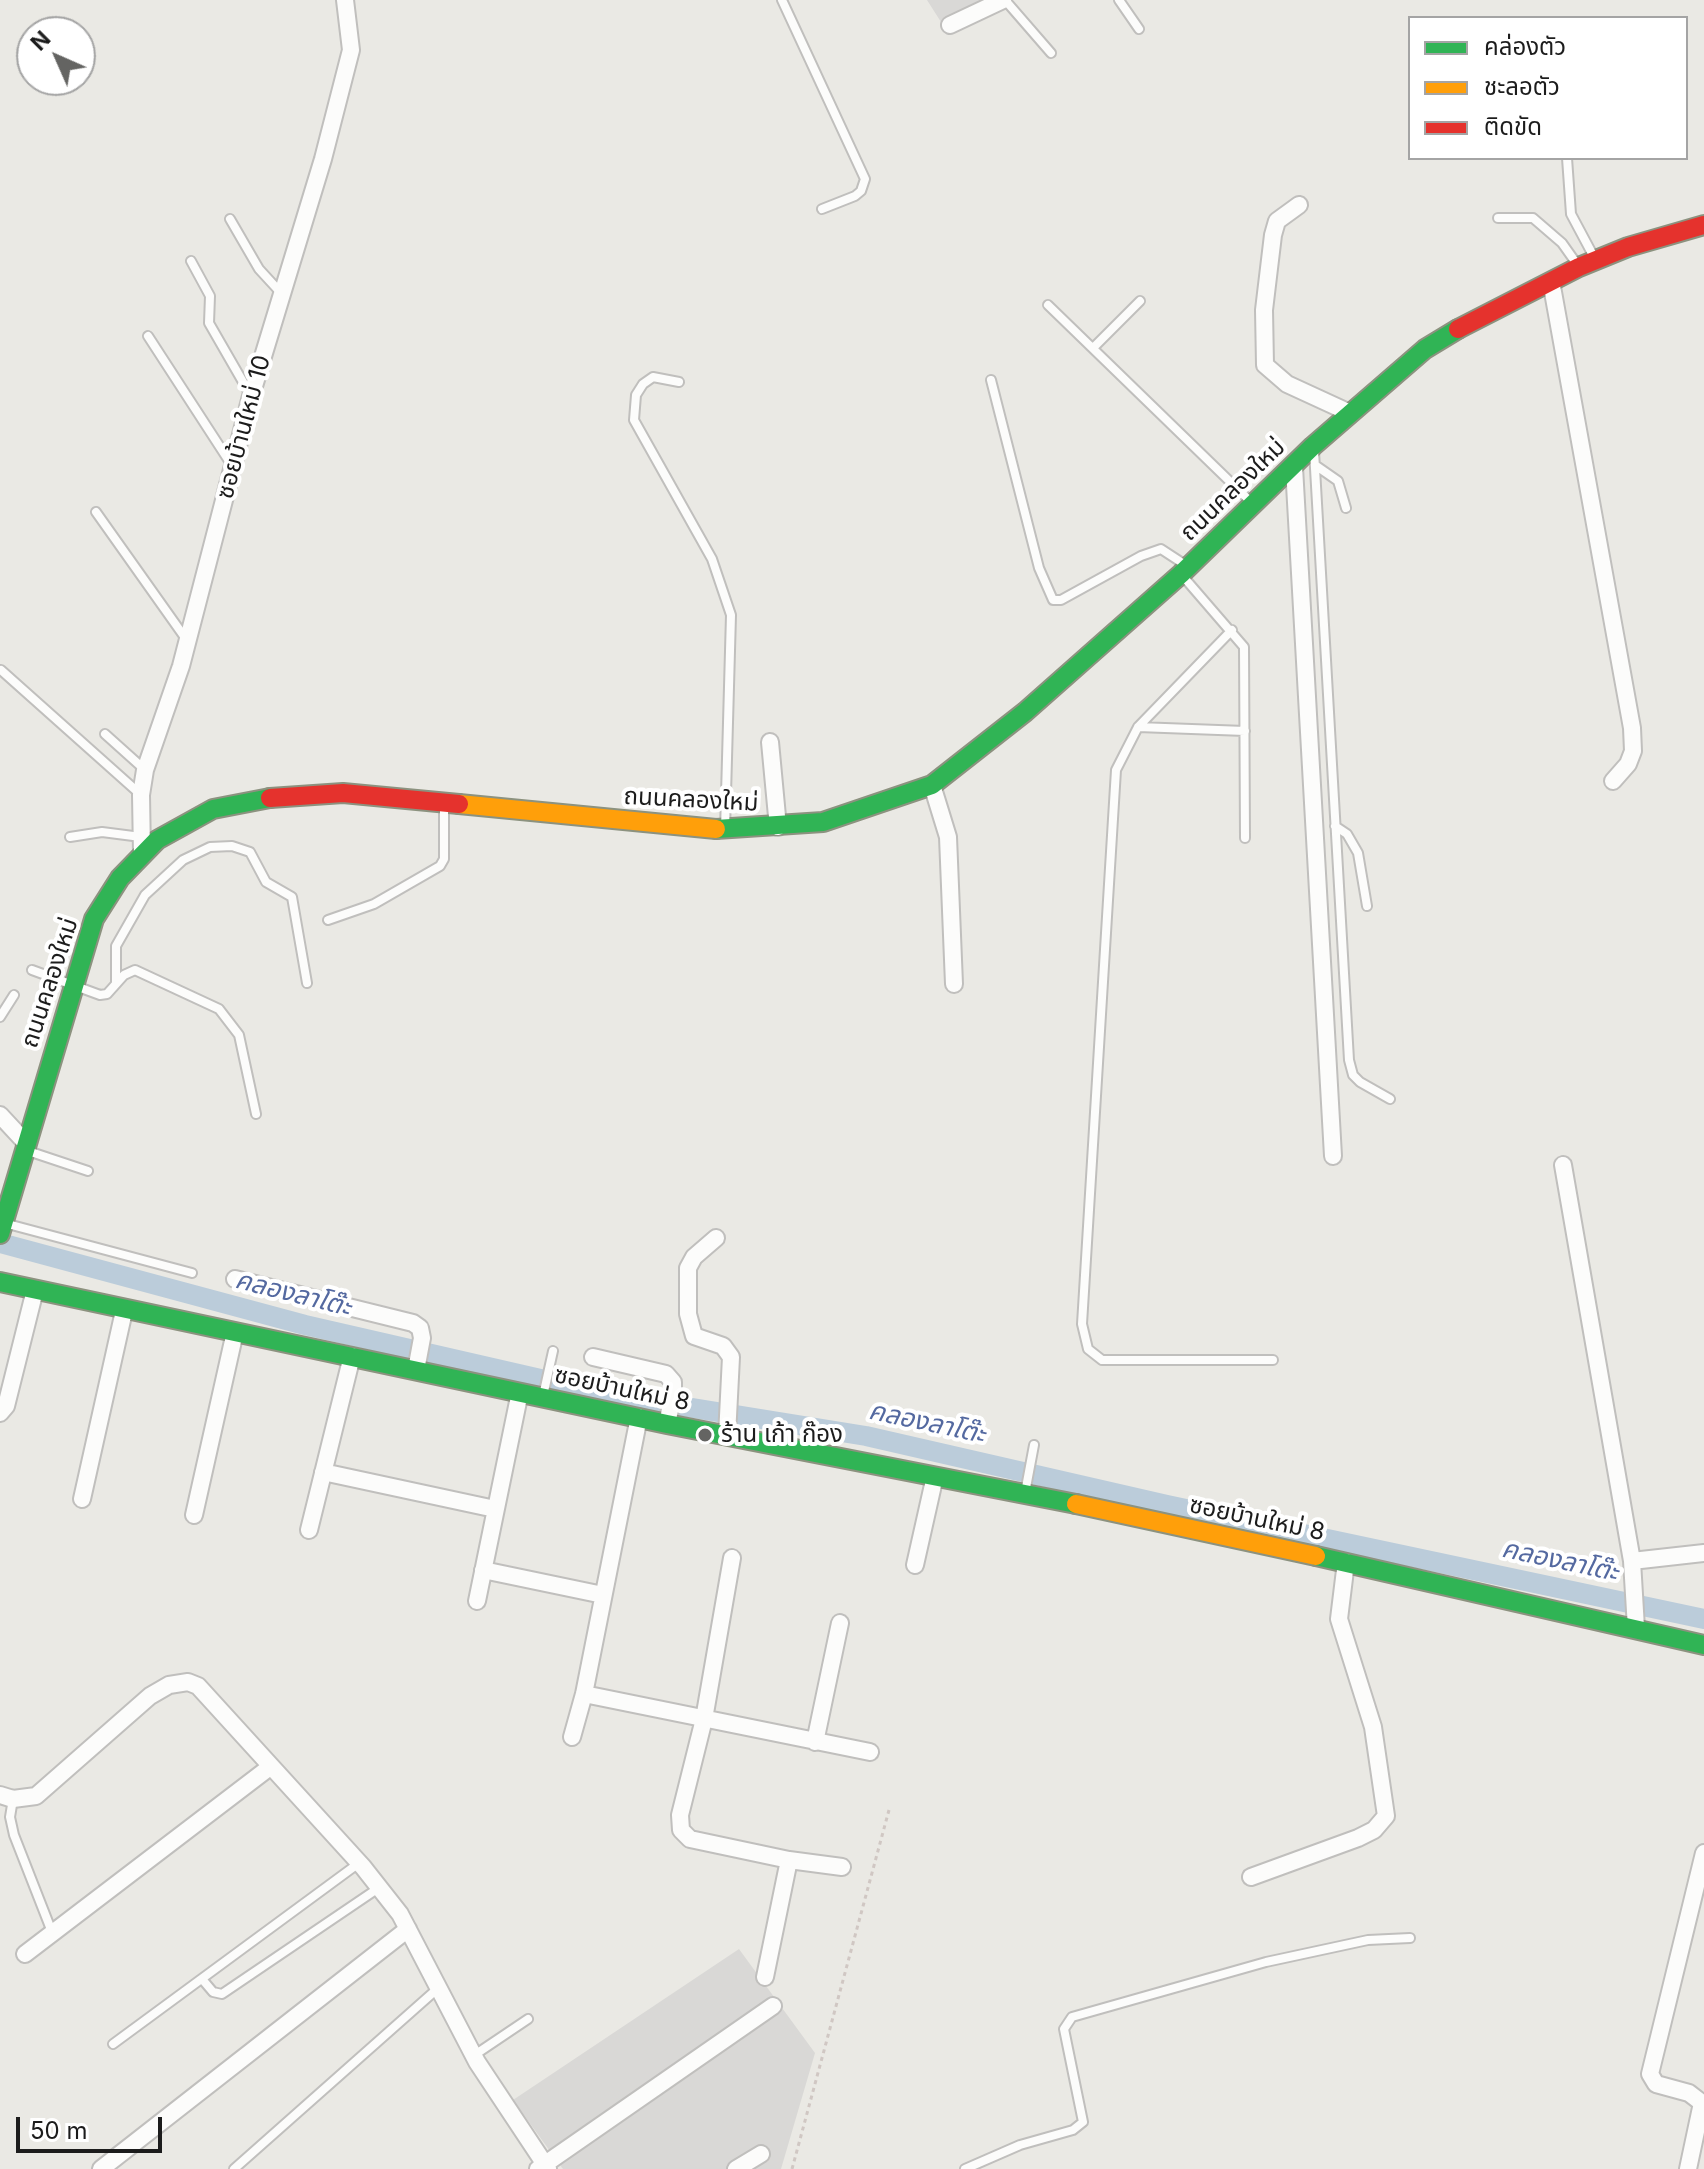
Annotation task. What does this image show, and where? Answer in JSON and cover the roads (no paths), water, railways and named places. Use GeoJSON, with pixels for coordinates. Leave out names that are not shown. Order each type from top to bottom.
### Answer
{"type":"FeatureCollection","features":[{"type":"Feature","properties":{"kind":"street","name":"ซอยบ้านใหม่ 10"},"geometry":{"type":"LineString","coordinates":[[142,846],[141,795],[145,770],[187,640],[251,396],[323,159],[351,50],[345,0]]}},
{"type":"Feature","properties":{"kind":"street"},"geometry":{"type":"LineString","coordinates":[[950,25],[1004,0]]}},
{"type":"Feature","properties":{"kind":"street"},"geometry":{"type":"LineString","coordinates":[[1299,205],[1277,221],[1273,235],[1263,333],[1265,365],[1287,384],[1350,413]]}},
{"type":"Feature","properties":{"kind":"street","name":"ถนนคลองใหม่"},"geometry":{"type":"LineString","coordinates":[[1,1229],[7,1184],[25,1146],[72,982],[94,919],[142,846],[213,809],[255,799],[343,793],[725,830],[823,822],[932,785],[1025,712],[1184,571],[1313,446],[1425,349],[1488,311],[1587,264],[1628,247],[1704,225]]}},
{"type":"Feature","properties":{"kind":"street"},"geometry":{"type":"LineString","coordinates":[[1551,281],[1632,728],[1633,751],[1628,764],[1613,781]]}},
{"type":"Feature","properties":{"kind":"street"},"geometry":{"type":"LineString","coordinates":[[1294,467],[1333,1156]]}},
{"type":"Feature","properties":{"kind":"street"},"geometry":{"type":"LineString","coordinates":[[770,742],[778,827]]}},
{"type":"Feature","properties":{"kind":"street"},"geometry":{"type":"LineString","coordinates":[[932,785],[948,837],[954,984]]}},
{"type":"Feature","properties":{"kind":"street"},"geometry":{"type":"LineString","coordinates":[[0,1115],[25,1146]]}},
{"type":"Feature","properties":{"kind":"street"},"geometry":{"type":"LineString","coordinates":[[1563,1165],[1632,1561],[1634,1611]]}},
{"type":"Feature","properties":{"kind":"street"},"geometry":{"type":"LineString","coordinates":[[716,1238],[694,1257],[688,1268],[688,1314],[694,1336],[723,1346],[731,1357],[727,1429]]}},
{"type":"Feature","properties":{"kind":"street"},"geometry":{"type":"LineString","coordinates":[[235,1279],[413,1323],[420,1328],[422,1338],[418,1363]]}},
{"type":"Feature","properties":{"kind":"street","name":"ซอยบ้านใหม่ 8"},"geometry":{"type":"LineString","coordinates":[[0,1282],[124,1311],[352,1356],[418,1363],[520,1392],[544,1391],[639,1417],[670,1410],[727,1429],[935,1476],[1026,1487],[1346,1562],[1634,1611],[1704,1645]]}},
{"type":"Feature","properties":{"kind":"street"},"geometry":{"type":"LineString","coordinates":[[0,1413],[6,1406],[35,1290]]}},
{"type":"Feature","properties":{"kind":"street"},"geometry":{"type":"LineString","coordinates":[[82,1499],[124,1311]]}},
{"type":"Feature","properties":{"kind":"street"},"geometry":{"type":"LineString","coordinates":[[194,1515],[235,1332]]}},
{"type":"Feature","properties":{"kind":"street"},"geometry":{"type":"LineString","coordinates":[[309,1530],[352,1356]]}},
{"type":"Feature","properties":{"kind":"street"},"geometry":{"type":"LineString","coordinates":[[593,1357],[666,1374],[673,1382],[670,1410]]}},
{"type":"Feature","properties":{"kind":"street"},"geometry":{"type":"LineString","coordinates":[[477,1601],[520,1392]]}},
{"type":"Feature","properties":{"kind":"street"},"geometry":{"type":"LineString","coordinates":[[572,1737],[584,1694],[639,1417]]}},
{"type":"Feature","properties":{"kind":"street"},"geometry":{"type":"LineString","coordinates":[[323,1472],[495,1509]]}},
{"type":"Feature","properties":{"kind":"street"},"geometry":{"type":"LineString","coordinates":[[915,1565],[935,1476]]}},
{"type":"Feature","properties":{"kind":"street"},"geometry":{"type":"LineString","coordinates":[[1632,1561],[1704,1553]]}},
{"type":"Feature","properties":{"kind":"street"},"geometry":{"type":"LineString","coordinates":[[732,1558],[704,1719],[680,1815],[681,1830],[690,1839],[789,1860],[842,1867]]}},
{"type":"Feature","properties":{"kind":"street"},"geometry":{"type":"LineString","coordinates":[[1251,1877],[1358,1838],[1374,1830],[1386,1816],[1373,1727],[1339,1619],[1346,1562]]}},
{"type":"Feature","properties":{"kind":"street"},"geometry":{"type":"LineString","coordinates":[[483,1570],[603,1595]]}},
{"type":"Feature","properties":{"kind":"street"},"geometry":{"type":"LineString","coordinates":[[815,1742],[840,1623]]}},
{"type":"Feature","properties":{"kind":"street"},"geometry":{"type":"LineString","coordinates":[[7,1797],[36,1796],[150,1696],[169,1685],[188,1682],[209,1693],[270,1767],[380,1887],[408,1929],[436,1990],[473,2056],[543,2167],[773,2006]]}},
{"type":"Feature","properties":{"kind":"street"},"geometry":{"type":"LineString","coordinates":[[584,1694],[870,1752]]}},
{"type":"Feature","properties":{"kind":"street"},"geometry":{"type":"LineString","coordinates":[[25,1954],[270,1767]]}},
{"type":"Feature","properties":{"kind":"street"},"geometry":{"type":"LineString","coordinates":[[1688,2169],[1702,2103],[1689,2093],[1656,2084],[1650,2074],[1704,1853]]}},
{"type":"Feature","properties":{"kind":"street"},"geometry":{"type":"LineString","coordinates":[[765,1977],[789,1860]]}},
{"type":"Feature","properties":{"kind":"street"},"geometry":{"type":"LineString","coordinates":[[101,2169],[408,1929]]}},
{"type":"Feature","properties":{"kind":"street"},"geometry":{"type":"LineString","coordinates":[[736,2169],[761,2154]]}},
{"type":"Feature","properties":{"kind":"lane"},"geometry":{"type":"LineString","coordinates":[[782,0],[865,179],[861,191],[855,196],[822,209]]}},
{"type":"Feature","properties":{"kind":"lane"},"geometry":{"type":"LineString","coordinates":[[1004,0],[1051,53]]}},
{"type":"Feature","properties":{"kind":"lane"},"geometry":{"type":"LineString","coordinates":[[1119,0],[1139,29]]}},
{"type":"Feature","properties":{"kind":"lane"},"geometry":{"type":"LineString","coordinates":[[1567,160],[1571,214],[1587,264]]}},
{"type":"Feature","properties":{"kind":"lane"},"geometry":{"type":"LineString","coordinates":[[1498,218],[1533,218],[1587,264]]}},
{"type":"Feature","properties":{"kind":"lane"},"geometry":{"type":"LineString","coordinates":[[230,219],[259,269],[282,295]]}},
{"type":"Feature","properties":{"kind":"lane"},"geometry":{"type":"LineString","coordinates":[[191,261],[210,296],[209,323],[251,396]]}},
{"type":"Feature","properties":{"kind":"lane"},"geometry":{"type":"LineString","coordinates":[[1093,348],[1140,301]]}},
{"type":"Feature","properties":{"kind":"lane"},"geometry":{"type":"LineString","coordinates":[[1048,305],[1253,505]]}},
{"type":"Feature","properties":{"kind":"lane"},"geometry":{"type":"LineString","coordinates":[[148,336],[233,467]]}},
{"type":"Feature","properties":{"kind":"lane"},"geometry":{"type":"LineString","coordinates":[[679,382],[653,377],[643,384],[636,395],[634,420],[712,559],[731,615],[725,830]]}},
{"type":"Feature","properties":{"kind":"lane"},"geometry":{"type":"LineString","coordinates":[[991,380],[1039,568],[1053,600],[1061,600],[1141,556],[1161,549],[1168,551],[1244,647],[1245,838]]}},
{"type":"Feature","properties":{"kind":"lane"},"geometry":{"type":"LineString","coordinates":[[1313,446],[1349,1060],[1353,1075],[1360,1082],[1390,1099]]}},
{"type":"Feature","properties":{"kind":"lane"},"geometry":{"type":"LineString","coordinates":[[1315,465],[1338,481],[1346,508]]}},
{"type":"Feature","properties":{"kind":"lane"},"geometry":{"type":"LineString","coordinates":[[96,512],[187,640]]}},
{"type":"Feature","properties":{"kind":"lane"},"geometry":{"type":"LineString","coordinates":[[1232,630],[1138,727],[1116,770],[1082,1324],[1088,1349],[1102,1360],[1273,1360]]}},
{"type":"Feature","properties":{"kind":"lane"},"geometry":{"type":"LineString","coordinates":[[1,670],[141,795]]}},
{"type":"Feature","properties":{"kind":"lane"},"geometry":{"type":"LineString","coordinates":[[1138,727],[1245,731]]}},
{"type":"Feature","properties":{"kind":"lane"},"geometry":{"type":"LineString","coordinates":[[105,734],[145,770]]}},
{"type":"Feature","properties":{"kind":"lane"},"geometry":{"type":"LineString","coordinates":[[328,920],[374,904],[440,866],[444,859],[444,804]]}},
{"type":"Feature","properties":{"kind":"lane"},"geometry":{"type":"LineString","coordinates":[[1335,826],[1347,834],[1358,853],[1367,906]]}},
{"type":"Feature","properties":{"kind":"lane"},"geometry":{"type":"LineString","coordinates":[[70,837],[102,832],[142,846]]}},
{"type":"Feature","properties":{"kind":"lane"},"geometry":{"type":"LineString","coordinates":[[116,983],[116,946],[145,895],[183,860],[210,847],[232,846],[250,852],[266,882],[292,897],[307,983]]}},
{"type":"Feature","properties":{"kind":"lane"},"geometry":{"type":"LineString","coordinates":[[32,970],[72,982],[100,995],[107,994],[129,971],[135,970],[219,1009],[239,1035],[256,1114]]}},
{"type":"Feature","properties":{"kind":"lane"},"geometry":{"type":"LineString","coordinates":[[0,1017],[14,995]]}},
{"type":"Feature","properties":{"kind":"lane"},"geometry":{"type":"LineString","coordinates":[[25,1146],[88,1171]]}},
{"type":"Feature","properties":{"kind":"lane"},"geometry":{"type":"LineString","coordinates":[[1,1229],[192,1273]]}},
{"type":"Feature","properties":{"kind":"lane"},"geometry":{"type":"LineString","coordinates":[[544,1391],[553,1351]]}},
{"type":"Feature","properties":{"kind":"lane"},"geometry":{"type":"LineString","coordinates":[[1026,1487],[1034,1445]]}},
{"type":"Feature","properties":{"kind":"lane"},"geometry":{"type":"LineString","coordinates":[[7,1797],[14,1835],[52,1932]]}},
{"type":"Feature","properties":{"kind":"lane"},"geometry":{"type":"LineString","coordinates":[[113,2044],[359,1863]]}},
{"type":"Feature","properties":{"kind":"lane"},"geometry":{"type":"LineString","coordinates":[[202,1979],[213,1992],[222,1994],[380,1887]]}},
{"type":"Feature","properties":{"kind":"lane"},"geometry":{"type":"LineString","coordinates":[[965,2169],[1020,2145],[1073,2130],[1083,2122],[1064,2029],[1072,2017],[1266,1962],[1368,1940],[1410,1938]]}},
{"type":"Feature","properties":{"kind":"lane"},"geometry":{"type":"LineString","coordinates":[[234,2169],[436,1990]]}},
{"type":"Feature","properties":{"kind":"lane"},"geometry":{"type":"LineString","coordinates":[[473,2056],[528,2019]]}},
{"type":"Feature","properties":{"kind":"waterway","name":"คลองลาโต๊ะ"},"geometry":{"type":"LineString","coordinates":[[0,1243],[305,1325],[606,1394],[866,1436],[1167,1505],[1704,1619]]}},
{"type":"Feature","properties":{"kind":"place","name":"ร้าน เก้า ก๊อง"},"geometry":{"type":"Point","coordinates":[705,1435]}}]}
